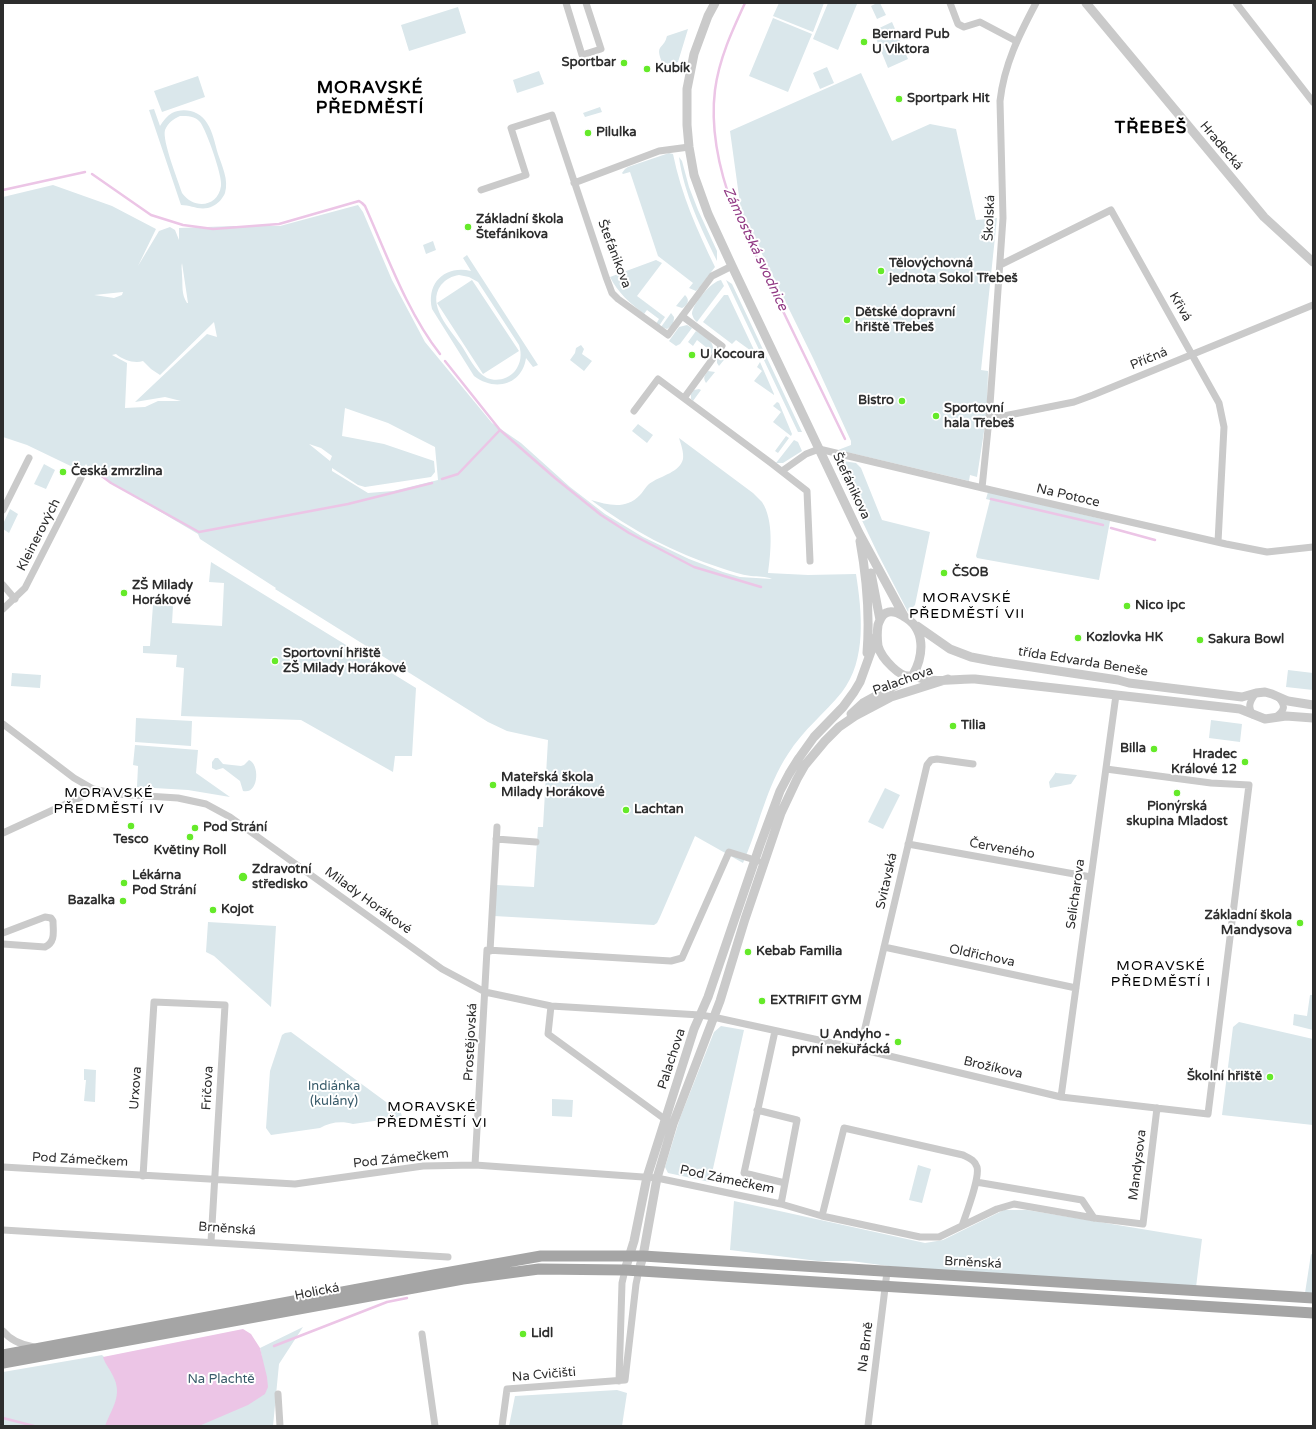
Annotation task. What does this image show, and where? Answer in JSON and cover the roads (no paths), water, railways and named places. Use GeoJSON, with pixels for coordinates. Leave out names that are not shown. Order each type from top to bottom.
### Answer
{"type":"FeatureCollection","features":[{"type":"Feature","properties":{"kind":"main road","name":"Holická"},"geometry":{"type":"LineString","coordinates":[[3,1355],[541,1256],[631,1256]]}},
{"type":"Feature","properties":{"kind":"main road","name":"Brněnská"},"geometry":{"type":"LineString","coordinates":[[631,1256],[1313,1298]]}},
{"type":"Feature","properties":{"kind":"main road","name":"Holická"},"geometry":{"type":"LineString","coordinates":[[7,1361],[463,1279],[539,1269],[639,1270]]}},
{"type":"Feature","properties":{"kind":"main road"},"geometry":{"type":"LineString","coordinates":[[639,1270],[1313,1313]]}},
{"type":"Feature","properties":{"kind":"street"},"geometry":{"type":"LineString","coordinates":[[566,3],[582,55],[601,49],[586,3]]}},
{"type":"Feature","properties":{"kind":"street","name":"Štefánikova"},"geometry":{"type":"LineString","coordinates":[[715,3],[699,39],[689,77],[686,112],[689,147],[698,188],[708,214],[732,266],[859,534],[904,616]]}},
{"type":"Feature","properties":{"kind":"street"},"geometry":{"type":"LineString","coordinates":[[950,3],[958,24],[964,27],[980,22],[1016,42]]}},
{"type":"Feature","properties":{"kind":"street","name":"Školská"},"geometry":{"type":"LineString","coordinates":[[982,488],[989,419],[1003,218],[1000,101],[1006,70],[1016,42],[1036,3]]}},
{"type":"Feature","properties":{"kind":"street","name":"Hradecká"},"geometry":{"type":"LineString","coordinates":[[1086,3],[1264,217],[1313,262]]}},
{"type":"Feature","properties":{"kind":"street"},"geometry":{"type":"LineString","coordinates":[[1236,3],[1313,102]]}},
{"type":"Feature","properties":{"kind":"street","name":"Štefánikova"},"geometry":{"type":"LineString","coordinates":[[481,190],[526,175],[511,128],[552,115],[612,293],[618,299],[668,335],[712,276],[732,266]]}},
{"type":"Feature","properties":{"kind":"street"},"geometry":{"type":"LineString","coordinates":[[574,182],[659,151],[689,147]]}},
{"type":"Feature","properties":{"kind":"street","name":"Křivá"},"geometry":{"type":"LineString","coordinates":[[1000,265],[1111,210],[1219,403],[1224,427],[1218,542]]}},
{"type":"Feature","properties":{"kind":"street","name":"Příčná"},"geometry":{"type":"LineString","coordinates":[[989,419],[1074,402],[1193,355],[1313,305]]}},
{"type":"Feature","properties":{"kind":"street"},"geometry":{"type":"LineString","coordinates":[[682,316],[722,346],[684,398]]}},
{"type":"Feature","properties":{"kind":"street"},"geometry":{"type":"LineString","coordinates":[[634,411],[658,379],[807,491],[810,561]]}},
{"type":"Feature","properties":{"kind":"street","name":"Štefánikova"},"geometry":{"type":"LineString","coordinates":[[782,471],[806,454],[819,449]]}},
{"type":"Feature","properties":{"kind":"street","name":"Na Potoce"},"geometry":{"type":"LineString","coordinates":[[819,449],[982,488],[1267,552],[1313,547]]}},
{"type":"Feature","properties":{"kind":"street"},"geometry":{"type":"LineString","coordinates":[[3,510],[29,458]]}},
{"type":"Feature","properties":{"kind":"street","name":"Kleinerových"},"geometry":{"type":"LineString","coordinates":[[3,609],[26,588],[81,478]]}},
{"type":"Feature","properties":{"kind":"street"},"geometry":{"type":"LineString","coordinates":[[859,534],[867,577],[869,623],[866,665]]}},
{"type":"Feature","properties":{"kind":"street","name":"Štefánikova"},"geometry":{"type":"LineString","coordinates":[[859,534],[872,576],[880,620]]}},
{"type":"Feature","properties":{"kind":"street"},"geometry":{"type":"LineString","coordinates":[[3,585],[15,599]]}},
{"type":"Feature","properties":{"kind":"street"},"geometry":{"type":"LineString","coordinates":[[839,727],[863,703],[905,680],[910,675],[921,655],[922,645],[920,636],[914,624],[904,616],[895,612],[889,612],[881,616],[877,635],[878,647],[882,656],[897,671],[910,675]]}},
{"type":"Feature","properties":{"kind":"street","name":"třída Edvarda Beneše"},"geometry":{"type":"LineString","coordinates":[[914,624],[954,651],[992,661],[1118,680],[1129,683],[1242,697],[1266,692],[1292,703],[1313,705]]}},
{"type":"Feature","properties":{"kind":"street","name":"Palachova"},"geometry":{"type":"LineString","coordinates":[[626,1270],[631,1256],[647,1177],[694,1030],[708,997],[754,860],[780,791],[789,774],[814,737],[843,707],[854,692],[860,682],[877,635]]}},
{"type":"Feature","properties":{"kind":"street","name":"třída Edvarda Beneše"},"geometry":{"type":"LineString","coordinates":[[910,675],[929,680],[962,678],[1240,709],[1265,719],[1286,716],[1313,718]]}},
{"type":"Feature","properties":{"kind":"street","name":"Palachova"},"geometry":{"type":"LineString","coordinates":[[639,1270],[643,1256],[657,1178],[673,1124],[720,1001],[745,919],[781,813],[797,779],[816,750],[839,727],[872,706],[891,697],[948,679]]}},
{"type":"Feature","properties":{"kind":"street"},"geometry":{"type":"LineString","coordinates":[[1253,715],[1250,710],[1250,704],[1256,693]]}},
{"type":"Feature","properties":{"kind":"street","name":"Selicharova"},"geometry":{"type":"LineString","coordinates":[[1061,1097],[1116,695]]}},
{"type":"Feature","properties":{"kind":"street"},"geometry":{"type":"LineString","coordinates":[[1275,718],[1284,708],[1283,703],[1276,696]]}},
{"type":"Feature","properties":{"kind":"street","name":"Milady Horákové"},"geometry":{"type":"LineString","coordinates":[[3,724],[74,778],[93,789],[116,794],[178,798],[206,804],[230,817],[442,969],[485,992],[551,1006],[713,1017]]}},
{"type":"Feature","properties":{"kind":"street","name":"Svitavská"},"geometry":{"type":"LineString","coordinates":[[860,1049],[925,772],[929,762],[937,759],[973,764]]}},
{"type":"Feature","properties":{"kind":"street","name":"Brožíkova"},"geometry":{"type":"LineString","coordinates":[[713,1017],[860,1049],[1061,1097],[1208,1114],[1249,785],[1211,783],[1106,769]]}},
{"type":"Feature","properties":{"kind":"street"},"geometry":{"type":"LineString","coordinates":[[3,833],[76,799],[93,789]]}},
{"type":"Feature","properties":{"kind":"street"},"geometry":{"type":"LineString","coordinates":[[490,951],[497,827]]}},
{"type":"Feature","properties":{"kind":"street"},"geometry":{"type":"LineString","coordinates":[[496,839],[536,842]]}},
{"type":"Feature","properties":{"kind":"street","name":"Červeného"},"geometry":{"type":"LineString","coordinates":[[908,844],[1091,877]]}},
{"type":"Feature","properties":{"kind":"street"},"geometry":{"type":"LineString","coordinates":[[485,992],[487,950],[671,961],[682,958],[729,852],[764,863]]}},
{"type":"Feature","properties":{"kind":"street"},"geometry":{"type":"LineString","coordinates":[[3,933],[45,917],[54,921],[53,940],[45,947],[3,944]]}},
{"type":"Feature","properties":{"kind":"street","name":"Oldřichova"},"geometry":{"type":"LineString","coordinates":[[884,947],[1076,988]]}},
{"type":"Feature","properties":{"kind":"street","name":"Prostějovská"},"geometry":{"type":"LineString","coordinates":[[475,1165],[485,992]]}},
{"type":"Feature","properties":{"kind":"street","name":"Urxova"},"geometry":{"type":"LineString","coordinates":[[143,1176],[154,1002]]}},
{"type":"Feature","properties":{"kind":"street","name":"Fričova"},"geometry":{"type":"LineString","coordinates":[[154,1002],[225,1005],[210,1242]]}},
{"type":"Feature","properties":{"kind":"street"},"geometry":{"type":"LineString","coordinates":[[551,1006],[548,1034],[666,1120]]}},
{"type":"Feature","properties":{"kind":"street"},"geometry":{"type":"LineString","coordinates":[[775,1031],[744,1173],[785,1183]]}},
{"type":"Feature","properties":{"kind":"street","name":"Mandysova"},"geometry":{"type":"LineString","coordinates":[[1143,1224],[1157,1108]]}},
{"type":"Feature","properties":{"kind":"street"},"geometry":{"type":"LineString","coordinates":[[757,1110],[797,1120],[781,1204]]}},
{"type":"Feature","properties":{"kind":"street"},"geometry":{"type":"LineString","coordinates":[[822,1216],[844,1128],[963,1155],[973,1160],[978,1168],[976,1182],[962,1226]]}},
{"type":"Feature","properties":{"kind":"street","name":"Pod Zámečkem"},"geometry":{"type":"LineString","coordinates":[[3,1167],[295,1184],[423,1166],[475,1165],[657,1178],[781,1204],[822,1216],[920,1237],[939,1237],[996,1209],[1014,1204],[1094,1218],[1143,1224]]}},
{"type":"Feature","properties":{"kind":"street"},"geometry":{"type":"LineString","coordinates":[[976,1182],[1082,1200],[1094,1218]]}},
{"type":"Feature","properties":{"kind":"street","name":"Brněnská"},"geometry":{"type":"LineString","coordinates":[[3,1230],[448,1257]]}},
{"type":"Feature","properties":{"kind":"street"},"geometry":{"type":"LineString","coordinates":[[626,1270],[622,1283],[619,1381],[625,1380],[636,1284],[639,1270]]}},
{"type":"Feature","properties":{"kind":"street","name":"Na Brně"},"geometry":{"type":"LineString","coordinates":[[868,1426],[887,1272]]}},
{"type":"Feature","properties":{"kind":"street"},"geometry":{"type":"LineString","coordinates":[[3,1331],[8,1337],[20,1344],[41,1348]]}},
{"type":"Feature","properties":{"kind":"street"},"geometry":{"type":"LineString","coordinates":[[422,1334],[435,1426]]}},
{"type":"Feature","properties":{"kind":"street","name":"Na Cvičišti"},"geometry":{"type":"LineString","coordinates":[[502,1426],[507,1389],[619,1381]]}},
{"type":"Feature","properties":{"kind":"street"},"geometry":{"type":"LineString","coordinates":[[278,1394],[280,1426]]}},
{"type":"Feature","properties":{"kind":"waterway","name":"Zámostská svodnice"},"geometry":{"type":"LineString","coordinates":[[745,3],[723,56],[717,79],[714,105],[717,151],[724,181],[734,210],[845,439]]}},
{"type":"Feature","properties":{"kind":"waterway"},"geometry":{"type":"LineString","coordinates":[[3,190],[85,172]]}},
{"type":"Feature","properties":{"kind":"waterway"},"geometry":{"type":"LineString","coordinates":[[92,174],[151,215],[183,225],[213,229],[279,224],[359,201],[365,206],[398,283],[417,320],[440,354]]}},
{"type":"Feature","properties":{"kind":"waterway"},"geometry":{"type":"LineString","coordinates":[[445,361],[500,430],[555,478],[601,515],[629,533],[694,567],[761,587]]}},
{"type":"Feature","properties":{"kind":"waterway"},"geometry":{"type":"LineString","coordinates":[[442,479],[458,474],[500,430]]}},
{"type":"Feature","properties":{"kind":"waterway"},"geometry":{"type":"LineString","coordinates":[[99,474],[111,483],[199,532],[348,504],[432,483]]}},
{"type":"Feature","properties":{"kind":"waterway","name":"Zámostská svodnice"},"geometry":{"type":"LineString","coordinates":[[991,499],[1103,525]]}},
{"type":"Feature","properties":{"kind":"waterway","name":"Zámostská svodnice"},"geometry":{"type":"LineString","coordinates":[[1111,528],[1155,540]]}},
{"type":"Feature","properties":{"kind":"waterway"},"geometry":{"type":"LineString","coordinates":[[274,1346],[387,1302],[407,1298]]}},
{"type":"Feature","properties":{"kind":"waterway"},"geometry":{"type":"LineString","coordinates":[[3,1418],[34,1426]]}},
{"type":"Feature","properties":{"kind":"place","name":"Bernard Pub U Viktora"},"geometry":{"type":"Point","coordinates":[864,42]}},
{"type":"Feature","properties":{"kind":"place","name":"Sportbar"},"geometry":{"type":"Point","coordinates":[624,63]}},
{"type":"Feature","properties":{"kind":"place","name":"Kubík"},"geometry":{"type":"Point","coordinates":[647,69]}},
{"type":"Feature","properties":{"kind":"place","name":"Sportpark Hit"},"geometry":{"type":"Point","coordinates":[899,99]}},
{"type":"Feature","properties":{"kind":"place","name":"Pilulka"},"geometry":{"type":"Point","coordinates":[588,133]}},
{"type":"Feature","properties":{"kind":"place","name":"Základní škola Štefánikova"},"geometry":{"type":"Point","coordinates":[468,227]}},
{"type":"Feature","properties":{"kind":"place","name":"Tělovýchovná jednota Sokol Třebeš"},"geometry":{"type":"Point","coordinates":[881,271]}},
{"type":"Feature","properties":{"kind":"place","name":"Dětské dopravní hřiště Třebeš"},"geometry":{"type":"Point","coordinates":[847,320]}},
{"type":"Feature","properties":{"kind":"place","name":"U Kocoura"},"geometry":{"type":"Point","coordinates":[692,355]}},
{"type":"Feature","properties":{"kind":"place","name":"Bistro"},"geometry":{"type":"Point","coordinates":[902,401]}},
{"type":"Feature","properties":{"kind":"place","name":"Sportovní hala Třebeš"},"geometry":{"type":"Point","coordinates":[936,416]}},
{"type":"Feature","properties":{"kind":"place","name":"Česká zmrzlina"},"geometry":{"type":"Point","coordinates":[63,472]}},
{"type":"Feature","properties":{"kind":"place","name":"ČSOB"},"geometry":{"type":"Point","coordinates":[944,573]}},
{"type":"Feature","properties":{"kind":"place","name":"ZŠ Milady Horákové"},"geometry":{"type":"Point","coordinates":[124,593]}},
{"type":"Feature","properties":{"kind":"place","name":"Nico ipc"},"geometry":{"type":"Point","coordinates":[1127,606]}},
{"type":"Feature","properties":{"kind":"place","name":"Kozlovka HK"},"geometry":{"type":"Point","coordinates":[1078,638]}},
{"type":"Feature","properties":{"kind":"place","name":"Sakura Bowl"},"geometry":{"type":"Point","coordinates":[1200,640]}},
{"type":"Feature","properties":{"kind":"place","name":"Sportovní hřiště ZŠ Milady Horákové"},"geometry":{"type":"Point","coordinates":[275,661]}},
{"type":"Feature","properties":{"kind":"place","name":"Tilia"},"geometry":{"type":"Point","coordinates":[953,726]}},
{"type":"Feature","properties":{"kind":"place","name":"Billa"},"geometry":{"type":"Point","coordinates":[1154,749]}},
{"type":"Feature","properties":{"kind":"place","name":"Hradec Králové 12"},"geometry":{"type":"Point","coordinates":[1245,762]}},
{"type":"Feature","properties":{"kind":"place","name":"Mateřská škola Milady Horákové"},"geometry":{"type":"Point","coordinates":[493,785]}},
{"type":"Feature","properties":{"kind":"place","name":"Pionýrská skupina Mladost"},"geometry":{"type":"Point","coordinates":[1177,793]}},
{"type":"Feature","properties":{"kind":"place","name":"Lachtan"},"geometry":{"type":"Point","coordinates":[626,810]}},
{"type":"Feature","properties":{"kind":"place","name":"Tesco"},"geometry":{"type":"Point","coordinates":[131,826]}},
{"type":"Feature","properties":{"kind":"place","name":"Pod Strání"},"geometry":{"type":"Point","coordinates":[195,828]}},
{"type":"Feature","properties":{"kind":"place","name":"Květiny Roll"},"geometry":{"type":"Point","coordinates":[190,837]}},
{"type":"Feature","properties":{"kind":"place","name":"Zdravotní středisko"},"geometry":{"type":"Point","coordinates":[243,877]}},
{"type":"Feature","properties":{"kind":"place","name":"Lékárna Pod Strání"},"geometry":{"type":"Point","coordinates":[124,883]}},
{"type":"Feature","properties":{"kind":"place","name":"Bazalka"},"geometry":{"type":"Point","coordinates":[123,901]}},
{"type":"Feature","properties":{"kind":"place","name":"Kojot"},"geometry":{"type":"Point","coordinates":[213,910]}},
{"type":"Feature","properties":{"kind":"place","name":"Základní škola Mandysova"},"geometry":{"type":"Point","coordinates":[1300,923]}},
{"type":"Feature","properties":{"kind":"place","name":"Kebab Familia"},"geometry":{"type":"Point","coordinates":[748,952]}},
{"type":"Feature","properties":{"kind":"place","name":"EXTRIFIT GYM"},"geometry":{"type":"Point","coordinates":[762,1001]}},
{"type":"Feature","properties":{"kind":"place","name":"U Andyho - první nekuřácká"},"geometry":{"type":"Point","coordinates":[898,1042]}},
{"type":"Feature","properties":{"kind":"place","name":"Školní hřiště"},"geometry":{"type":"Point","coordinates":[1270,1077]}},
{"type":"Feature","properties":{"kind":"place","name":"Lidl"},"geometry":{"type":"Point","coordinates":[523,1334]}},
{"type":"Feature","properties":{"kind":"district","name":"MORAVSKÉ PŘEDMĚSTÍ"},"geometry":{"type":"Point","coordinates":[370,99]}},
{"type":"Feature","properties":{"kind":"district","name":"TŘEBEŠ"},"geometry":{"type":"Point","coordinates":[1151,129]}},
{"type":"Feature","properties":{"kind":"district","name":"MORAVSKÉ PŘEDMĚSTÍ VII"},"geometry":{"type":"Point","coordinates":[967,606]}},
{"type":"Feature","properties":{"kind":"district","name":"MORAVSKÉ PŘEDMĚSTÍ IV"},"geometry":{"type":"Point","coordinates":[109,802]}},
{"type":"Feature","properties":{"kind":"district","name":"MORAVSKÉ PŘEDMĚSTÍ I"},"geometry":{"type":"Point","coordinates":[1161,974]}},
{"type":"Feature","properties":{"kind":"district","name":"MORAVSKÉ PŘEDMĚSTÍ VI"},"geometry":{"type":"Point","coordinates":[432,1116]}},
{"type":"Feature","properties":{"kind":"park label","name":"Indiánka (kulány)"},"geometry":{"type":"Point","coordinates":[334,1094]}},
{"type":"Feature","properties":{"kind":"park label","name":"Na Plachtě"},"geometry":{"type":"Point","coordinates":[221,1380]}}]}
